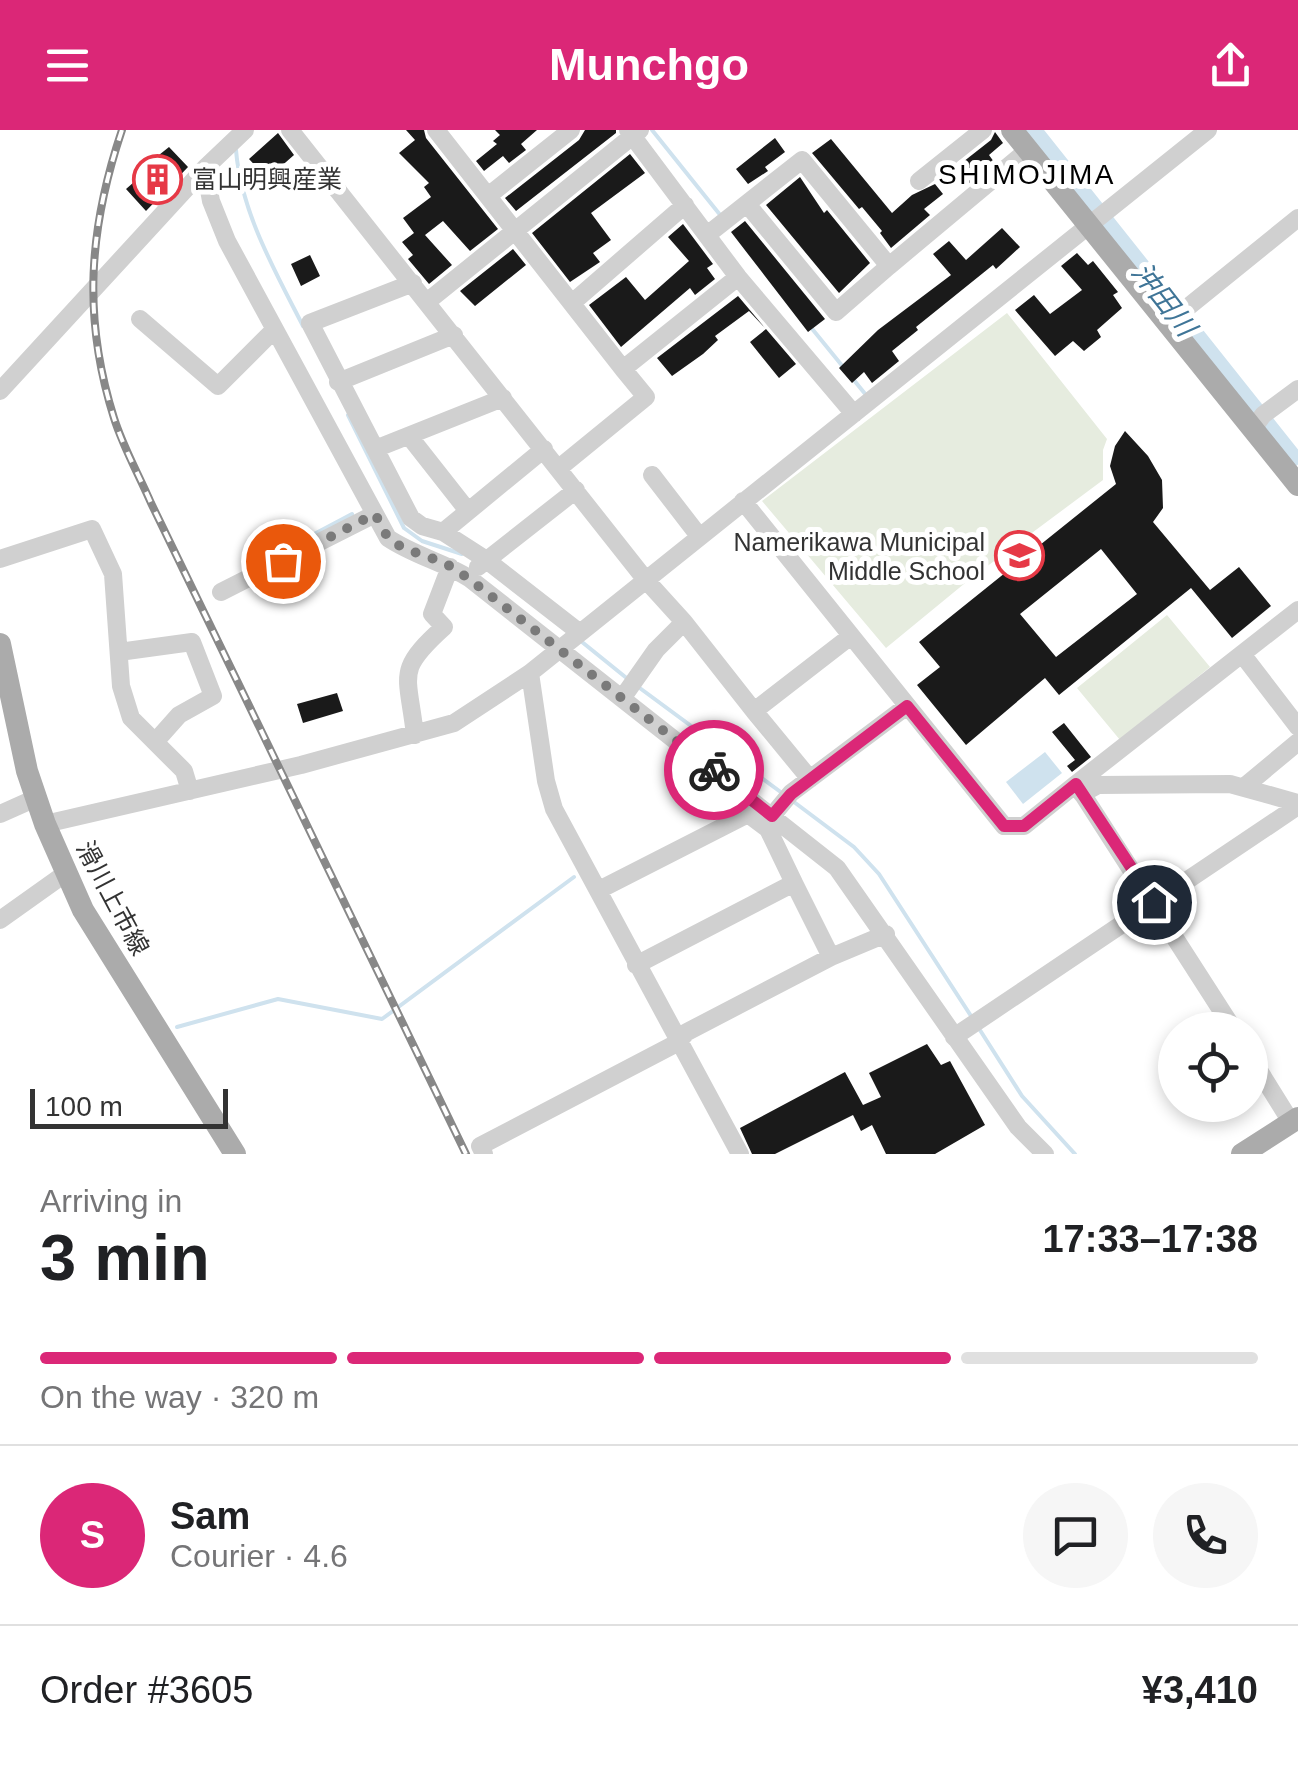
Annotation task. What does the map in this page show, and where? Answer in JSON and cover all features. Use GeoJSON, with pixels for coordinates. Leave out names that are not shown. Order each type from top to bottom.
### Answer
{"type":"FeatureCollection","features":[{"type":"Feature","properties":{"kind":"main road"},"geometry":{"type":"LineString","coordinates":[[1012,130],[1298,485]]}},
{"type":"Feature","properties":{"kind":"main road","name":"滑川上市線"},"geometry":{"type":"LineString","coordinates":[[0,644],[27,771],[45,824],[83,910],[235,1154]]}},
{"type":"Feature","properties":{"kind":"main road"},"geometry":{"type":"LineString","coordinates":[[1242,1154],[1295,1120]]}},
{"type":"Feature","properties":{"kind":"street"},"geometry":{"type":"LineString","coordinates":[[290,130],[810,780]]}},
{"type":"Feature","properties":{"kind":"street"},"geometry":{"type":"LineString","coordinates":[[436,130],[646,396],[559,468]]}},
{"type":"Feature","properties":{"kind":"street"},"geometry":{"type":"LineString","coordinates":[[488,196],[571,130]]}},
{"type":"Feature","properties":{"kind":"street"},"geometry":{"type":"LineString","coordinates":[[919,181],[982,130]]}},
{"type":"Feature","properties":{"kind":"street"},"geometry":{"type":"LineString","coordinates":[[45,824],[454,723],[530,673],[1208,130]]}},
{"type":"Feature","properties":{"kind":"street"},"geometry":{"type":"LineString","coordinates":[[428,301],[633,132],[738,277],[854,414]]}},
{"type":"Feature","properties":{"kind":"street"},"geometry":{"type":"LineString","coordinates":[[0,391],[240,135]]}},
{"type":"Feature","properties":{"kind":"street"},"geometry":{"type":"LineString","coordinates":[[747,204],[836,312],[1028,150]]}},
{"type":"Feature","properties":{"kind":"street"},"geometry":{"type":"LineString","coordinates":[[707,236],[802,160],[889,266]]}},
{"type":"Feature","properties":{"kind":"street"},"geometry":{"type":"LineString","coordinates":[[208,165],[211,201],[227,241],[388,538],[468,578],[837,868],[1018,1127],[1045,1154]]}},
{"type":"Feature","properties":{"kind":"street"},"geometry":{"type":"LineString","coordinates":[[572,303],[685,206]]}},
{"type":"Feature","properties":{"kind":"street"},"geometry":{"type":"LineString","coordinates":[[1167,324],[1298,218]]}},
{"type":"Feature","properties":{"kind":"street"},"geometry":{"type":"LineString","coordinates":[[623,369],[738,277]]}},
{"type":"Feature","properties":{"kind":"street"},"geometry":{"type":"LineString","coordinates":[[413,283],[310,323],[411,518],[443,532],[485,559],[580,632]]}},
{"type":"Feature","properties":{"kind":"street"},"geometry":{"type":"LineString","coordinates":[[140,319],[218,386],[274,330]]}},
{"type":"Feature","properties":{"kind":"street"},"geometry":{"type":"LineString","coordinates":[[338,382],[454,335]]}},
{"type":"Feature","properties":{"kind":"street"},"geometry":{"type":"LineString","coordinates":[[1252,430],[1263,416],[1298,389]]}},
{"type":"Feature","properties":{"kind":"street"},"geometry":{"type":"LineString","coordinates":[[375,450],[504,398]]}},
{"type":"Feature","properties":{"kind":"street"},"geometry":{"type":"LineString","coordinates":[[409,436],[468,510]]}},
{"type":"Feature","properties":{"kind":"street"},"geometry":{"type":"LineString","coordinates":[[443,532],[544,449]]}},
{"type":"Feature","properties":{"kind":"street"},"geometry":{"type":"LineString","coordinates":[[652,475],[699,536]]}},
{"type":"Feature","properties":{"kind":"street"},"geometry":{"type":"LineString","coordinates":[[468,578],[485,559],[576,490]]}},
{"type":"Feature","properties":{"kind":"street"},"geometry":{"type":"LineString","coordinates":[[743,501],[1004,826],[1024,826],[1079,789],[1298,610]]}},
{"type":"Feature","properties":{"kind":"street"},"geometry":{"type":"LineString","coordinates":[[221,592],[375,514]]}},
{"type":"Feature","properties":{"kind":"street"},"geometry":{"type":"LineString","coordinates":[[0,559],[92,529],[112,574],[122,686],[131,718],[184,771],[190,791]]}},
{"type":"Feature","properties":{"kind":"street"},"geometry":{"type":"LineString","coordinates":[[416,735],[407,668],[444,626],[432,614],[450,567]]}},
{"type":"Feature","properties":{"kind":"street"},"geometry":{"type":"LineString","coordinates":[[623,697],[656,650],[684,622]]}},
{"type":"Feature","properties":{"kind":"street"},"geometry":{"type":"LineString","coordinates":[[754,711],[851,636]]}},
{"type":"Feature","properties":{"kind":"street"},"geometry":{"type":"LineString","coordinates":[[119,652],[192,642],[214,696],[179,715],[155,742]]}},
{"type":"Feature","properties":{"kind":"street"},"geometry":{"type":"LineString","coordinates":[[1242,654],[1298,727]]}},
{"type":"Feature","properties":{"kind":"street"},"geometry":{"type":"LineString","coordinates":[[530,673],[550,795],[636,965],[740,1154]]}},
{"type":"Feature","properties":{"kind":"street"},"geometry":{"type":"LineString","coordinates":[[772,816],[791,794],[907,706]]}},
{"type":"Feature","properties":{"kind":"street"},"geometry":{"type":"LineString","coordinates":[[1244,787],[1298,742]]}},
{"type":"Feature","properties":{"kind":"street"},"geometry":{"type":"LineString","coordinates":[[1079,789],[1098,785],[1230,784],[1298,805]]}},
{"type":"Feature","properties":{"kind":"street"},"geometry":{"type":"LineString","coordinates":[[1079,789],[1223,1012]]}},
{"type":"Feature","properties":{"kind":"street"},"geometry":{"type":"LineString","coordinates":[[0,814],[36,798]]}},
{"type":"Feature","properties":{"kind":"street"},"geometry":{"type":"LineString","coordinates":[[954,1036],[1298,805]]}},
{"type":"Feature","properties":{"kind":"street"},"geometry":{"type":"LineString","coordinates":[[599,890],[748,814],[768,829],[831,957]]}},
{"type":"Feature","properties":{"kind":"street"},"geometry":{"type":"LineString","coordinates":[[0,920],[66,872]]}},
{"type":"Feature","properties":{"kind":"street"},"geometry":{"type":"LineString","coordinates":[[636,965],[794,883]]}},
{"type":"Feature","properties":{"kind":"street"},"geometry":{"type":"LineString","coordinates":[[484,1154],[480,1146],[678,1043],[687,1032],[831,957],[886,934]]}},
{"type":"Feature","properties":{"kind":"street"},"geometry":{"type":"LineString","coordinates":[[1268,1082],[1295,1120]]}},
{"type":"Feature","properties":{"kind":"shaded area"},"geometry":{"type":"Polygon","coordinates":[[[1007,313],[1107,439],[1103,480],[970,579],[886,648],[762,501],[1007,313]]]}},
{"type":"Feature","properties":{"kind":"shaded area"},"geometry":{"type":"Polygon","coordinates":[[[1167,615],[1210,667],[1120,740],[1077,688],[1167,615]]]}},
{"type":"Feature","properties":{"kind":"water"},"geometry":{"type":"Polygon","coordinates":[[[1045,752],[1062,773],[1023,804],[1006,782],[1045,752]]]}},
{"type":"Feature","properties":{"kind":"building"},"geometry":{"type":"Polygon","coordinates":[[[406,130],[424,130],[426,138],[498,229],[470,251],[443,221],[425,235],[452,265],[429,284],[408,259],[413,255],[402,242],[414,233],[403,218],[431,197],[424,187],[429,183],[399,153],[415,140],[406,130]]]}},
{"type":"Feature","properties":{"kind":"building"},"geometry":{"type":"Polygon","coordinates":[[[495,130],[537,130],[521,144],[526,150],[509,163],[503,156],[484,171],[476,161],[497,144],[493,141],[500,135],[495,130]]]}},
{"type":"Feature","properties":{"kind":"building"},"geometry":{"type":"Polygon","coordinates":[[[585,130],[616,133],[516,211],[505,198],[579,140],[585,130]]]}},
{"type":"Feature","properties":{"kind":"building"},"geometry":{"type":"Polygon","coordinates":[[[995,132],[1003,143],[989,155],[994,162],[967,185],[954,169],[991,140],[995,132]]]}},
{"type":"Feature","properties":{"kind":"building"},"geometry":{"type":"Polygon","coordinates":[[[278,133],[294,155],[261,184],[246,186],[244,175],[262,173],[249,159],[278,133]]]}},
{"type":"Feature","properties":{"kind":"building"},"geometry":{"type":"Polygon","coordinates":[[[775,138],[785,152],[765,167],[768,171],[748,184],[736,169],[775,138]]]}},
{"type":"Feature","properties":{"kind":"building"},"geometry":{"type":"Polygon","coordinates":[[[831,139],[892,213],[912,195],[935,184],[943,194],[924,209],[930,215],[891,248],[882,231],[812,153],[831,139]]]}},
{"type":"Feature","properties":{"kind":"building","name":"富山明興産業"},"geometry":{"type":"Polygon","coordinates":[[[169,147],[188,167],[146,211],[126,189],[169,147]]]}},
{"type":"Feature","properties":{"kind":"building"},"geometry":{"type":"Polygon","coordinates":[[[630,154],[645,173],[591,213],[611,240],[593,253],[600,262],[570,282],[532,233],[630,154]]]}},
{"type":"Feature","properties":{"kind":"building"},"geometry":{"type":"Polygon","coordinates":[[[800,177],[824,213],[827,210],[870,263],[839,293],[766,205],[800,177]]]}},
{"type":"Feature","properties":{"kind":"building"},"geometry":{"type":"Polygon","coordinates":[[[745,221],[825,319],[808,332],[731,232],[745,221]]]}},
{"type":"Feature","properties":{"kind":"building"},"geometry":{"type":"Polygon","coordinates":[[[683,224],[713,264],[707,268],[715,279],[695,295],[690,288],[621,347],[589,305],[626,277],[645,300],[689,261],[668,237],[683,224]]]}},
{"type":"Feature","properties":{"kind":"building"},"geometry":{"type":"Polygon","coordinates":[[[1002,228],[1020,247],[916,327],[918,330],[892,351],[899,361],[872,383],[864,372],[852,383],[839,368],[878,330],[951,275],[933,254],[949,241],[966,260],[1002,228]]]}},
{"type":"Feature","properties":{"kind":"building"},"geometry":{"type":"Polygon","coordinates":[[[513,249],[526,265],[475,306],[460,291],[513,249]]]}},
{"type":"Feature","properties":{"kind":"building"},"geometry":{"type":"Polygon","coordinates":[[[1077,253],[1088,265],[1093,261],[1118,292],[1113,295],[1122,308],[1097,330],[1101,337],[1084,351],[1073,341],[1055,356],[1015,310],[1034,295],[1050,314],[1082,290],[1061,266],[1077,253]]]}},
{"type":"Feature","properties":{"kind":"building"},"geometry":{"type":"Polygon","coordinates":[[[310,255],[320,276],[301,286],[291,264],[310,255]]]}},
{"type":"Feature","properties":{"kind":"building"},"geometry":{"type":"Polygon","coordinates":[[[738,296],[765,328],[749,311],[715,336],[718,340],[703,354],[672,376],[657,358],[738,296]]]}},
{"type":"Feature","properties":{"kind":"building"},"geometry":{"type":"Polygon","coordinates":[[[766,329],[796,364],[779,378],[750,342],[766,329]]]}},
{"type":"Feature","properties":{"kind":"building"},"geometry":{"type":"Polygon","coordinates":[[[1125,431],[1148,456],[1162,480],[1163,508],[1153,522],[1210,590],[1239,567],[1271,606],[1232,638],[1191,588],[1059,695],[1045,678],[966,745],[917,685],[940,667],[919,642],[1116,484],[1110,466],[1115,446],[1125,431]],[[1101,549],[1020,614],[1056,657],[1137,594],[1101,549]]]}},
{"type":"Feature","properties":{"kind":"building"},"geometry":{"type":"Polygon","coordinates":[[[337,693],[343,711],[303,723],[297,704],[337,693]]]}},
{"type":"Feature","properties":{"kind":"building"},"geometry":{"type":"Polygon","coordinates":[[[1064,723],[1091,757],[1072,772],[1067,766],[1075,760],[1052,732],[1064,723]]]}},
{"type":"Feature","properties":{"kind":"building"},"geometry":{"type":"Polygon","coordinates":[[[927,1044],[941,1065],[950,1061],[985,1125],[935,1154],[886,1154],[872,1125],[861,1131],[853,1115],[775,1154],[752,1154],[740,1128],[845,1072],[863,1105],[881,1097],[869,1073],[927,1044]]]}},
{"type":"Feature","properties":{"kind":"waterway"},"geometry":{"type":"LineString","coordinates":[[652,130],[721,216]]}},
{"type":"Feature","properties":{"kind":"waterway","name":"沖田川"},"geometry":{"type":"LineString","coordinates":[[1030,130],[1290,457]]}},
{"type":"Feature","properties":{"kind":"waterway"},"geometry":{"type":"LineString","coordinates":[[236,150],[252,218],[303,326]]}},
{"type":"Feature","properties":{"kind":"waterway"},"geometry":{"type":"LineString","coordinates":[[809,325],[844,368]]}},
{"type":"Feature","properties":{"kind":"waterway"},"geometry":{"type":"LineString","coordinates":[[853,379],[866,395]]}},
{"type":"Feature","properties":{"kind":"waterway"},"geometry":{"type":"LineString","coordinates":[[348,415],[404,528],[422,541],[462,554]]}},
{"type":"Feature","properties":{"kind":"waterway"},"geometry":{"type":"LineString","coordinates":[[267,559],[352,514]]}},
{"type":"Feature","properties":{"kind":"waterway"},"geometry":{"type":"LineString","coordinates":[[582,642],[629,680]]}},
{"type":"Feature","properties":{"kind":"waterway"},"geometry":{"type":"LineString","coordinates":[[637,686],[782,793]]}},
{"type":"Feature","properties":{"kind":"waterway"},"geometry":{"type":"LineString","coordinates":[[794,802],[854,847],[879,874],[973,1019]]}},
{"type":"Feature","properties":{"kind":"waterway"},"geometry":{"type":"LineString","coordinates":[[177,1027],[278,999],[382,1019],[574,877]]}},
{"type":"Feature","properties":{"kind":"waterway"},"geometry":{"type":"LineString","coordinates":[[978,1027],[1022,1096],[1075,1154]]}},
{"type":"Feature","properties":{"kind":"railway"},"geometry":{"type":"LineString","coordinates":[[122,130],[102,202],[94,273],[97,344],[114,418],[151,503],[466,1154]]}},
{"type":"Feature","properties":{"kind":"way so far"},"geometry":{"type":"LineString","coordinates":[[283,561],[375,514],[388,538],[403,548],[445,563],[468,578],[714,770]]}},
{"type":"Feature","properties":{"kind":"place","name":"富山明興産業"},"geometry":{"type":"Point","coordinates":[157,179]}},
{"type":"Feature","properties":{"kind":"place","name":"Namerikawa Municipal Middle School"},"geometry":{"type":"Point","coordinates":[1020,556]}},
{"type":"Feature","properties":{"kind":"district","name":"SHIMOJIMA"},"geometry":{"type":"Point","coordinates":[1027,174]}},
{"type":"Feature","properties":{"kind":"route"},"geometry":{"type":"LineString","coordinates":[[714,770],[772,816],[791,794],[907,706],[1004,826],[1024,826],[1076,784],[1154,902]]}}]}
